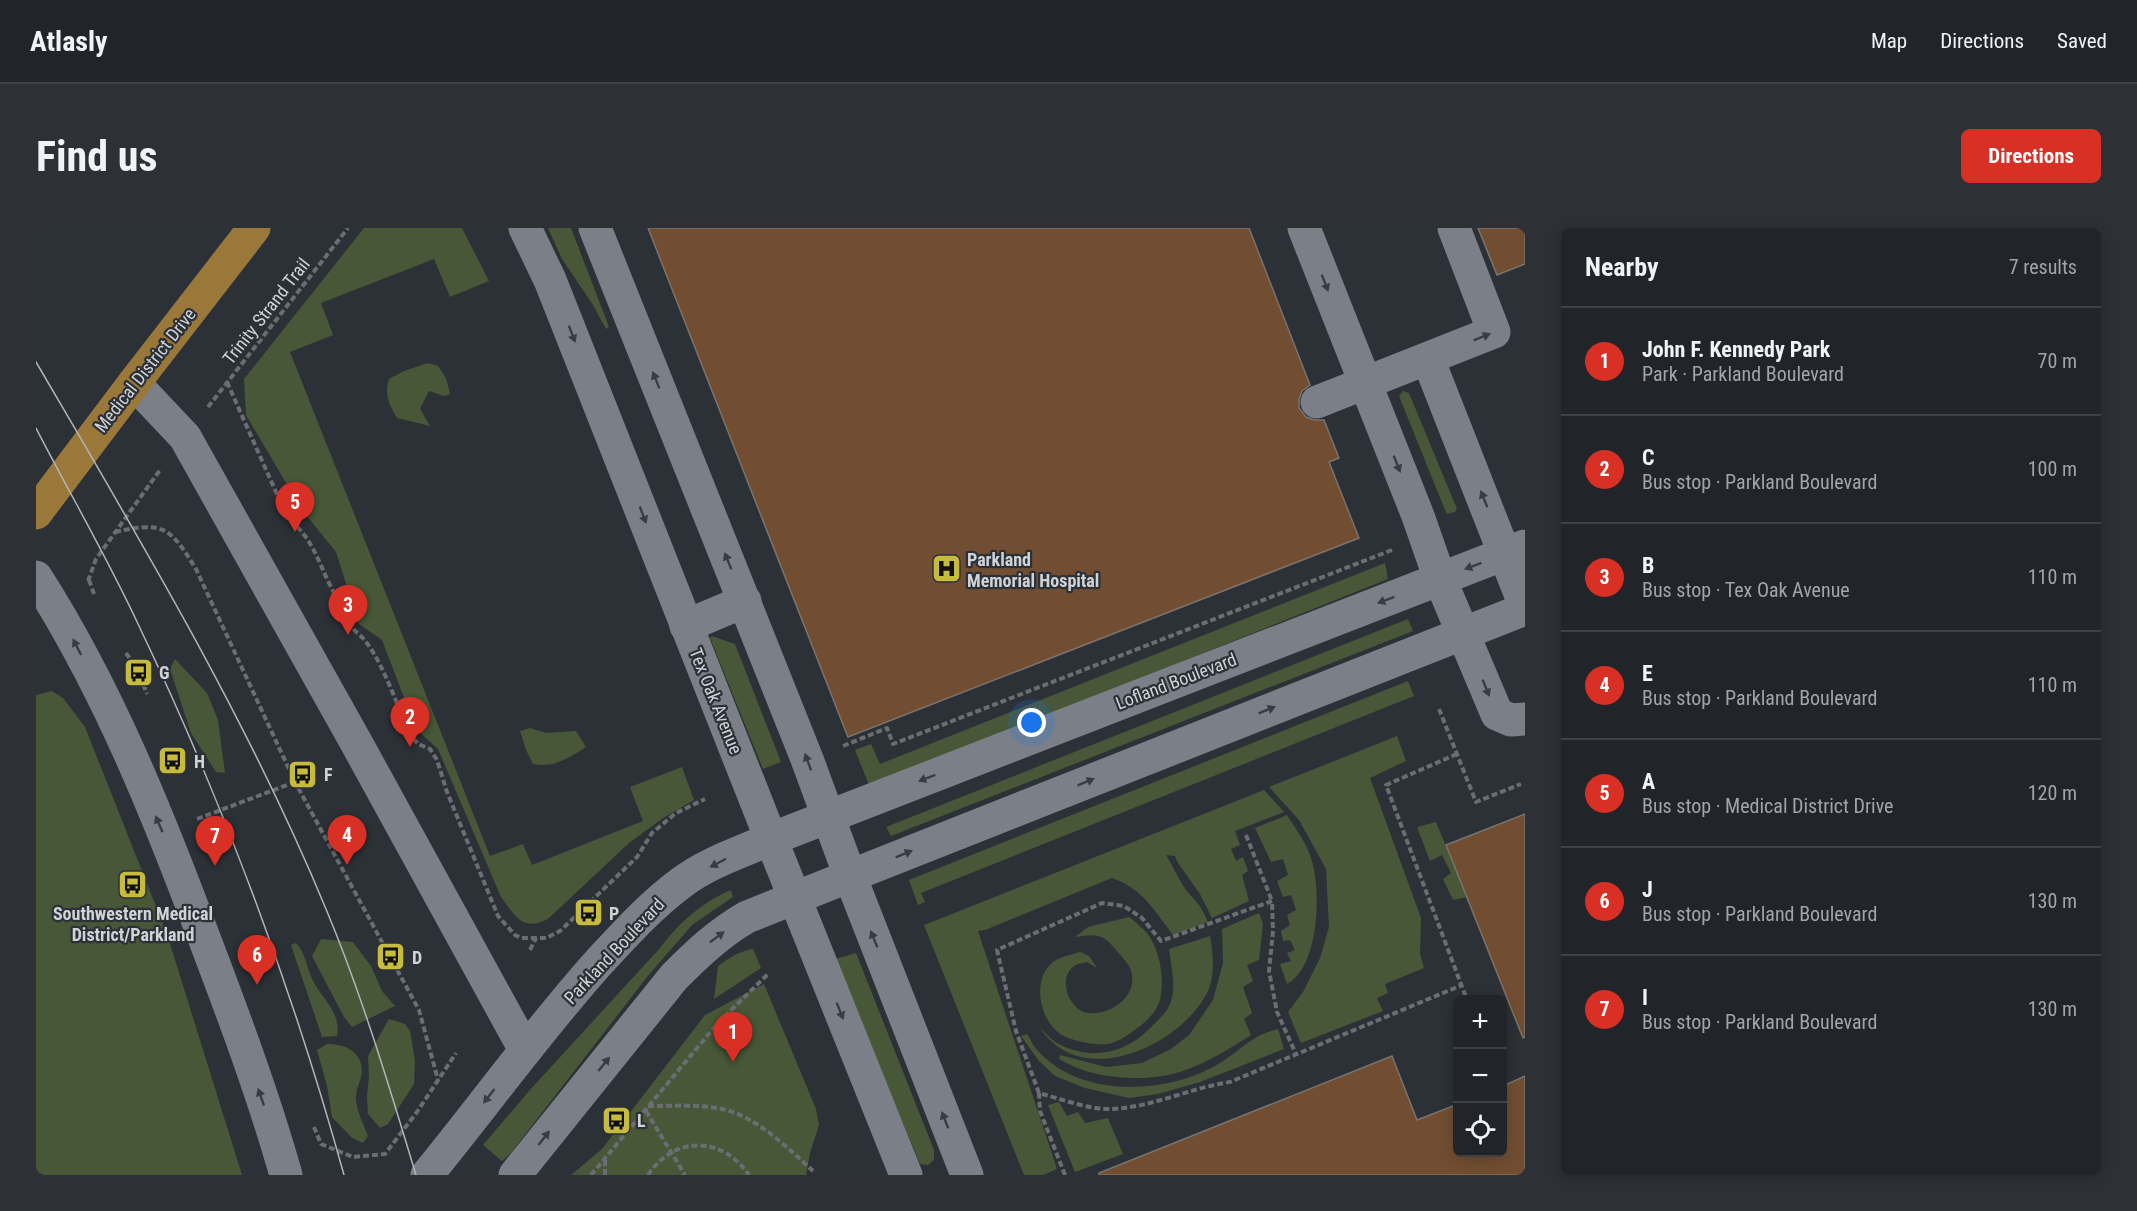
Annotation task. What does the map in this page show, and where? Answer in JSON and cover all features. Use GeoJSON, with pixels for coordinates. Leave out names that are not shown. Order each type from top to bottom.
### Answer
{"type":"FeatureCollection","features":[{"type":"Feature","properties":{"kind":"main road","name":"Medical District Drive"},"geometry":{"type":"LineString","coordinates":[[36,513],[254,228]]}},
{"type":"Feature","properties":{"kind":"street","name":"Tex Oak Avenue"},"geometry":{"type":"LineString","coordinates":[[525,228],[550,279],[906,1175]]}},
{"type":"Feature","properties":{"kind":"street"},"geometry":{"type":"LineString","coordinates":[[595,228],[745,601],[967,1175]]}},
{"type":"Feature","properties":{"kind":"street"},"geometry":{"type":"LineString","coordinates":[[1304,228],[1418,516],[1440,579],[1497,714],[1511,720],[1525,719]]}},
{"type":"Feature","properties":{"kind":"street"},"geometry":{"type":"LineString","coordinates":[[1317,402],[1494,332],[1454,228]]}},
{"type":"Feature","properties":{"kind":"street"},"geometry":{"type":"LineString","coordinates":[[515,1175],[674,977],[701,950],[732,926],[795,898],[1525,608],[1515,550],[1428,359]]}},
{"type":"Feature","properties":{"kind":"street"},"geometry":{"type":"LineString","coordinates":[[134,383],[184,437],[352,734],[525,1050]]}},
{"type":"Feature","properties":{"kind":"street","name":"Lofland Boulevard"},"geometry":{"type":"LineString","coordinates":[[828,817],[1515,550]]}},
{"type":"Feature","properties":{"kind":"street"},"geometry":{"type":"LineString","coordinates":[[36,577],[59,614],[129,751],[182,878],[228,1002],[283,1164],[310,1175]]}},
{"type":"Feature","properties":{"kind":"street"},"geometry":{"type":"LineString","coordinates":[[686,626],[745,601]]}},
{"type":"Feature","properties":{"kind":"street","name":"Parkland Boulevard"},"geometry":{"type":"LineString","coordinates":[[427,1175],[525,1050],[587,976],[646,911],[683,881],[724,859],[828,817]]}},
{"type":"Feature","properties":{"kind":"path","name":"Trinity Strand Trail"},"geometry":{"type":"LineString","coordinates":[[348,228],[227,382],[288,519],[310,541],[355,631],[361,635],[377,659],[411,736],[418,744],[430,749],[437,760],[447,792],[498,916],[515,935],[521,938],[536,938]]}},
{"type":"Feature","properties":{"kind":"path"},"geometry":{"type":"LineString","coordinates":[[89,580],[96,559],[115,532],[141,526],[161,527],[179,542],[196,569],[295,782],[419,1010],[438,1081]]}},
{"type":"Feature","properties":{"kind":"path"},"geometry":{"type":"LineString","coordinates":[[843,746],[887,728],[893,744],[1392,550]]}},
{"type":"Feature","properties":{"kind":"path"},"geometry":{"type":"LineString","coordinates":[[1439,709],[1476,802],[1521,784]]}},
{"type":"Feature","properties":{"kind":"path"},"geometry":{"type":"LineString","coordinates":[[1457,754],[1386,785],[1466,995]]}},
{"type":"Feature","properties":{"kind":"path"},"geometry":{"type":"LineString","coordinates":[[197,819],[295,782]]}},
{"type":"Feature","properties":{"kind":"path"},"geometry":{"type":"LineString","coordinates":[[530,950],[536,938],[546,938],[560,931],[637,856],[652,833],[676,813],[703,800],[702,806]]}},
{"type":"Feature","properties":{"kind":"path"},"geometry":{"type":"LineString","coordinates":[[1246,835],[1272,901],[1273,931],[1269,971],[1277,1012],[1296,1054]]}},
{"type":"Feature","properties":{"kind":"path"},"geometry":{"type":"LineString","coordinates":[[1065,1175],[1040,1111],[1039,1093],[1016,1031],[997,950],[1102,903],[1124,906],[1142,918],[1161,941],[1272,901]]}},
{"type":"Feature","properties":{"kind":"path"},"geometry":{"type":"LineString","coordinates":[[591,1175],[718,1023],[768,974]]}},
{"type":"Feature","properties":{"kind":"path"},"geometry":{"type":"LineString","coordinates":[[1039,1093],[1110,1109],[1158,1102],[1213,1084],[1230,1082],[1462,985]]}},
{"type":"Feature","properties":{"kind":"path"},"geometry":{"type":"LineString","coordinates":[[385,1154],[456,1053]]}},
{"type":"Feature","properties":{"kind":"path"},"geometry":{"type":"LineString","coordinates":[[647,1108],[685,1106],[724,1109],[759,1125],[813,1171]]}},
{"type":"Feature","properties":{"kind":"path"},"geometry":{"type":"LineString","coordinates":[[647,1108],[685,1175]]}},
{"type":"Feature","properties":{"kind":"path"},"geometry":{"type":"LineString","coordinates":[[648,1175],[671,1152],[692,1146],[711,1146],[725,1151],[742,1164],[749,1175]]}},
{"type":"Feature","properties":{"kind":"path"},"geometry":{"type":"LineString","coordinates":[[605,1158],[605,1175]]}},
{"type":"Feature","properties":{"kind":"green space"},"geometry":{"type":"Polygon","coordinates":[[[364,228],[462,228],[489,281],[450,297],[434,259],[321,303],[333,335],[290,352],[490,856],[523,844],[532,865],[643,821],[630,787],[682,767],[694,800],[663,818],[629,843],[548,919],[539,923],[532,924],[520,920],[501,897],[438,749],[416,729],[382,640],[359,624],[336,552],[302,510],[246,415],[244,379],[364,228]]]}},
{"type":"Feature","properties":{"kind":"green space"},"geometry":{"type":"Polygon","coordinates":[[[548,228],[571,228],[609,327],[606,329],[562,259],[548,228]]]}},
{"type":"Feature","properties":{"kind":"green space"},"geometry":{"type":"Polygon","coordinates":[[[428,363],[438,366],[446,378],[450,394],[444,396],[429,391],[420,409],[430,426],[397,418],[388,399],[389,379],[428,363]]]}},
{"type":"Feature","properties":{"kind":"green space"},"geometry":{"type":"Polygon","coordinates":[[[1403,391],[1409,393],[1457,509],[1455,512],[1447,514],[1445,510],[1399,396],[1403,391]]]}},
{"type":"Feature","properties":{"kind":"green space"},"geometry":{"type":"Polygon","coordinates":[[[1385,563],[1388,579],[879,783],[869,785],[855,750],[871,744],[880,764],[1385,563]]]}},
{"type":"Feature","properties":{"kind":"green space"},"geometry":{"type":"Polygon","coordinates":[[[1408,619],[1413,631],[891,836],[886,827],[1408,619]]]}},
{"type":"Feature","properties":{"kind":"green space"},"geometry":{"type":"Polygon","coordinates":[[[712,636],[735,644],[781,762],[763,769],[710,638],[712,636]]]}},
{"type":"Feature","properties":{"kind":"green space"},"geometry":{"type":"Polygon","coordinates":[[[175,659],[207,693],[218,720],[225,773],[216,772],[191,733],[170,669],[175,659]]]}},
{"type":"Feature","properties":{"kind":"green space"},"geometry":{"type":"Polygon","coordinates":[[[1408,681],[1414,696],[921,893],[925,902],[918,905],[909,880],[1408,681]]]}},
{"type":"Feature","properties":{"kind":"green space"},"geometry":{"type":"Polygon","coordinates":[[[52,691],[63,698],[85,727],[167,934],[242,1175],[36,1175],[36,695],[52,691]]]}},
{"type":"Feature","properties":{"kind":"green space"},"geometry":{"type":"Polygon","coordinates":[[[530,728],[546,733],[576,731],[586,747],[555,763],[533,764],[520,731],[530,728]]]}},
{"type":"Feature","properties":{"kind":"green space"},"geometry":{"type":"Polygon","coordinates":[[[1397,736],[1406,761],[1370,778],[1421,918],[1420,954],[1424,968],[1385,984],[1388,993],[1377,998],[1383,1011],[1301,1043],[1288,1012],[1303,992],[1320,958],[1329,927],[1326,869],[1299,820],[1269,787],[1397,736]]]}},
{"type":"Feature","properties":{"kind":"green space"},"geometry":{"type":"Polygon","coordinates":[[[1264,790],[1284,812],[1235,831],[1240,845],[1231,849],[1236,861],[1243,857],[1248,871],[1242,875],[1249,901],[1212,918],[1200,894],[1175,856],[1166,855],[1183,886],[1201,908],[1208,922],[1173,935],[1140,894],[1112,878],[978,931],[1057,1169],[1043,1175],[1024,1175],[924,925],[1264,790]]]}},
{"type":"Feature","properties":{"kind":"green space"},"geometry":{"type":"Polygon","coordinates":[[[1287,815],[1310,855],[1314,869],[1317,905],[1312,944],[1306,961],[1298,975],[1287,984],[1280,964],[1291,961],[1287,953],[1295,950],[1290,940],[1283,941],[1281,931],[1290,925],[1287,915],[1296,910],[1291,895],[1283,897],[1277,881],[1288,875],[1283,859],[1271,862],[1255,828],[1287,815]]]}},
{"type":"Feature","properties":{"kind":"green space"},"geometry":{"type":"Polygon","coordinates":[[[1436,822],[1467,897],[1453,900],[1443,879],[1451,873],[1442,855],[1430,861],[1417,827],[1436,822]]]}},
{"type":"Feature","properties":{"kind":"green space"},"geometry":{"type":"Polygon","coordinates":[[[731,890],[733,897],[692,925],[647,977],[510,1154],[502,1161],[483,1145],[675,930],[691,914],[731,890]]]}},
{"type":"Feature","properties":{"kind":"green space"},"geometry":{"type":"Polygon","coordinates":[[[1259,913],[1263,924],[1259,960],[1247,965],[1253,981],[1243,987],[1252,1013],[1244,1019],[1251,1035],[1203,1063],[1156,1077],[1102,1075],[1080,1069],[1059,1059],[1060,1055],[1106,1067],[1142,1063],[1171,1049],[1189,1035],[1213,1000],[1223,963],[1222,929],[1259,913]]]}},
{"type":"Feature","properties":{"kind":"green space"},"geometry":{"type":"Polygon","coordinates":[[[1129,917],[1147,933],[1157,954],[1162,986],[1156,1009],[1140,1026],[1112,1043],[1093,1044],[1064,1036],[1052,1027],[1043,1009],[1040,990],[1045,971],[1051,964],[1065,956],[1080,952],[1089,956],[1097,968],[1087,962],[1075,965],[1066,978],[1071,1000],[1081,1011],[1088,1013],[1106,1011],[1115,1007],[1128,994],[1131,986],[1129,966],[1112,945],[1103,938],[1092,935],[1075,937],[1088,927],[1129,917]]]}},
{"type":"Feature","properties":{"kind":"green space"},"geometry":{"type":"Polygon","coordinates":[[[1210,936],[1213,958],[1212,973],[1206,995],[1192,1014],[1173,1031],[1151,1045],[1128,1055],[1103,1059],[1079,1056],[1058,1047],[1040,1028],[1057,1043],[1070,1049],[1096,1053],[1121,1048],[1143,1035],[1167,1010],[1173,994],[1169,949],[1210,936]]]}},
{"type":"Feature","properties":{"kind":"green space"},"geometry":{"type":"Polygon","coordinates":[[[321,939],[353,942],[371,966],[382,991],[395,1006],[352,1027],[344,1017],[312,956],[321,939]]]}},
{"type":"Feature","properties":{"kind":"green space"},"geometry":{"type":"Polygon","coordinates":[[[296,943],[304,956],[313,981],[334,1013],[338,1028],[337,1036],[322,1037],[291,945],[296,943]]]}},
{"type":"Feature","properties":{"kind":"green space"},"geometry":{"type":"Polygon","coordinates":[[[753,949],[761,968],[714,999],[718,966],[739,953],[753,949]]]}},
{"type":"Feature","properties":{"kind":"green space"},"geometry":{"type":"Polygon","coordinates":[[[856,953],[934,1150],[934,1160],[928,1165],[920,1164],[835,959],[856,953]]]}},
{"type":"Feature","properties":{"kind":"green space"},"geometry":{"type":"Polygon","coordinates":[[[764,984],[816,1109],[819,1125],[806,1175],[571,1175],[602,1149],[705,1015],[764,984]]]}},
{"type":"Feature","properties":{"kind":"green space"},"geometry":{"type":"Polygon","coordinates":[[[389,1019],[405,1024],[410,1031],[415,1060],[414,1084],[388,1124],[380,1128],[368,1114],[368,1056],[389,1019]]]}},
{"type":"Feature","properties":{"kind":"green space"},"geometry":{"type":"Polygon","coordinates":[[[1278,1029],[1284,1049],[1200,1082],[1158,1094],[1129,1098],[1085,1088],[1055,1076],[1039,1061],[1021,1036],[1027,1034],[1040,1053],[1057,1067],[1077,1078],[1122,1087],[1169,1083],[1191,1077],[1223,1061],[1259,1036],[1278,1029]]]}},
{"type":"Feature","properties":{"kind":"green space"},"geometry":{"type":"Polygon","coordinates":[[[327,1044],[346,1047],[359,1059],[362,1072],[356,1100],[368,1136],[363,1143],[352,1138],[332,1117],[327,1086],[317,1050],[327,1044]]]}},
{"type":"Feature","properties":{"kind":"green space"},"geometry":{"type":"Polygon","coordinates":[[[1059,1102],[1067,1116],[1078,1112],[1085,1123],[1108,1118],[1123,1154],[1075,1172],[1048,1105],[1059,1102]]]}},
{"type":"Feature","properties":{"kind":"building"},"geometry":{"type":"Polygon","coordinates":[[[648,228],[1249,228],[1310,385],[1302,391],[1299,408],[1306,417],[1324,420],[1339,458],[1329,462],[1359,538],[848,737],[648,228]]]}},
{"type":"Feature","properties":{"kind":"building"},"geometry":{"type":"Polygon","coordinates":[[[1478,228],[1525,228],[1525,264],[1497,275],[1478,228]]]}},
{"type":"Feature","properties":{"kind":"building"},"geometry":{"type":"Polygon","coordinates":[[[1525,814],[1525,1037],[1523,1038],[1507,995],[1446,845],[1525,814]]]}},
{"type":"Feature","properties":{"kind":"building"},"geometry":{"type":"Polygon","coordinates":[[[1392,1056],[1417,1120],[1453,1106],[1453,1157],[1507,1157],[1507,1084],[1525,1076],[1525,1175],[1099,1175],[1099,1173],[1392,1056]]]}},
{"type":"Feature","properties":{"kind":"tram line"},"geometry":{"type":"LineString","coordinates":[[36,362],[153,563],[227,699],[295,838],[351,974],[416,1175]]}},
{"type":"Feature","properties":{"kind":"tram line"},"geometry":{"type":"LineString","coordinates":[[36,428],[127,601],[170,692],[227,827],[254,896],[302,1035],[344,1175]]}},
{"type":"Feature","properties":{"kind":"place","name":"A"},"geometry":{"type":"Point","coordinates":[295,532]}},
{"type":"Feature","properties":{"kind":"place","name":"Parkland Memorial Hospital"},"geometry":{"type":"Point","coordinates":[946,569]}},
{"type":"Feature","properties":{"kind":"place","name":"B"},"geometry":{"type":"Point","coordinates":[348,635]}},
{"type":"Feature","properties":{"kind":"place","name":"G"},"geometry":{"type":"Point","coordinates":[138,672]}},
{"type":"Feature","properties":{"kind":"place","name":"C"},"geometry":{"type":"Point","coordinates":[410,747]}},
{"type":"Feature","properties":{"kind":"place","name":"H"},"geometry":{"type":"Point","coordinates":[173,761]}},
{"type":"Feature","properties":{"kind":"place","name":"F"},"geometry":{"type":"Point","coordinates":[303,774]}},
{"type":"Feature","properties":{"kind":"place","name":"E"},"geometry":{"type":"Point","coordinates":[347,865]}},
{"type":"Feature","properties":{"kind":"place","name":"I"},"geometry":{"type":"Point","coordinates":[215,866]}},
{"type":"Feature","properties":{"kind":"place","name":"Southwestern Medical District/Parkland"},"geometry":{"type":"Point","coordinates":[133,884]}},
{"type":"Feature","properties":{"kind":"place","name":"P"},"geometry":{"type":"Point","coordinates":[588,913]}},
{"type":"Feature","properties":{"kind":"place","name":"D"},"geometry":{"type":"Point","coordinates":[391,957]}},
{"type":"Feature","properties":{"kind":"place","name":"J"},"geometry":{"type":"Point","coordinates":[257,985]}},
{"type":"Feature","properties":{"kind":"place","name":"John F. Kennedy Park"},"geometry":{"type":"Point","coordinates":[733,1062]}},
{"type":"Feature","properties":{"kind":"place","name":"L"},"geometry":{"type":"Point","coordinates":[616,1120]}}]}
